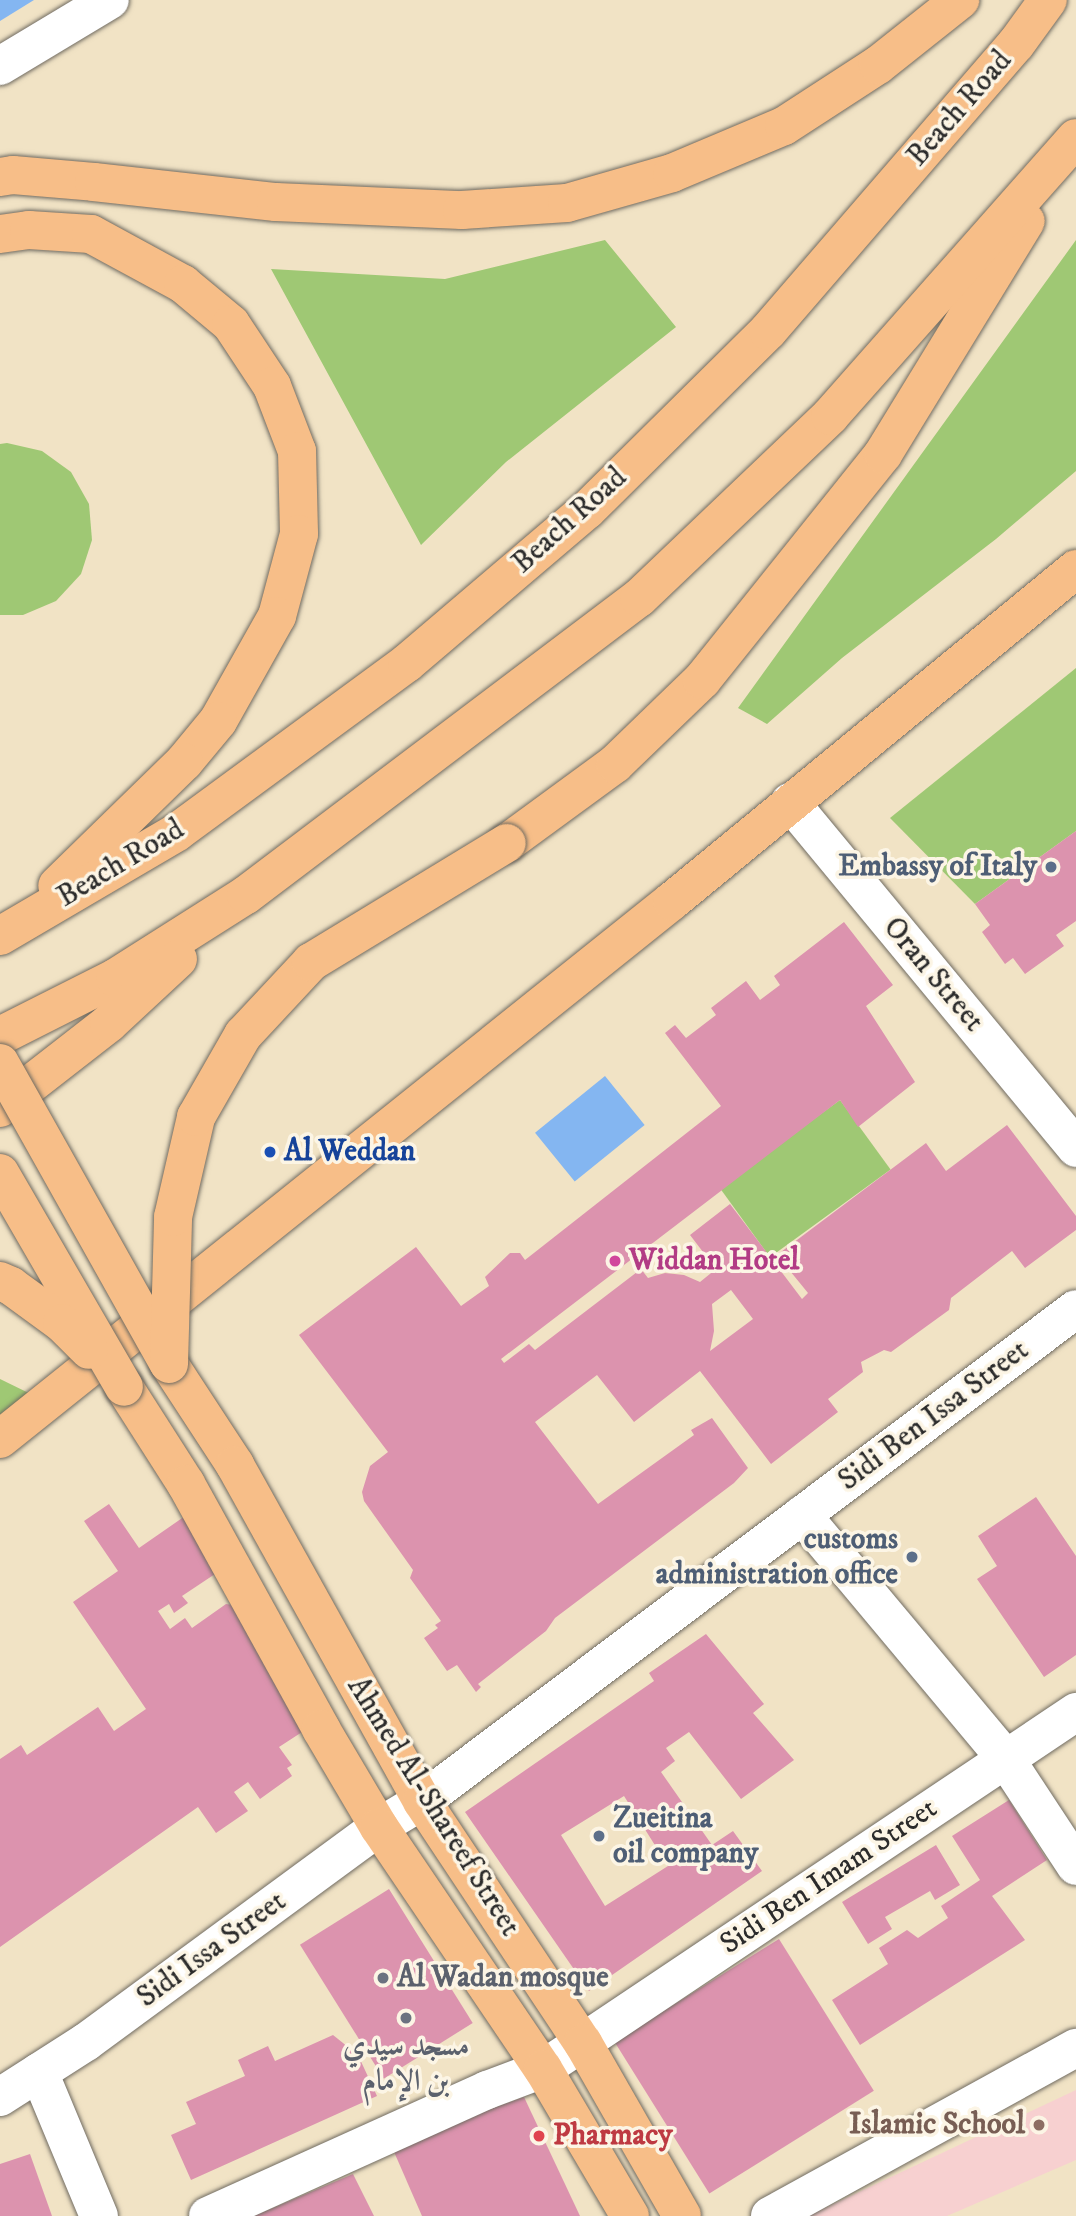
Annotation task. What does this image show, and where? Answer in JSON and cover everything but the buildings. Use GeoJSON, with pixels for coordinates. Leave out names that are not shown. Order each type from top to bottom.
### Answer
{"type":"FeatureCollection","features":[{"type":"Feature","properties":{"kind":"main road"},"geometry":{"type":"LineString","coordinates":[[0,177],[13,175],[94,182],[289,203],[462,210],[567,203],[672,173],[784,126],[878,65],[960,0]]}},
{"type":"Feature","properties":{"kind":"main road","name":"Beach Road"},"geometry":{"type":"LineString","coordinates":[[7,932],[197,817],[407,663],[587,510],[768,331],[1016,44],[1048,0]]}},
{"type":"Feature","properties":{"kind":"main road"},"geometry":{"type":"LineString","coordinates":[[169,1364],[173,1217],[197,1117],[243,1035],[311,962],[508,843],[615,764],[702,680],[883,454],[1076,138]]}},
{"type":"Feature","properties":{"kind":"main road"},"geometry":{"type":"LineString","coordinates":[[0,1036],[116,978],[247,895],[639,598],[830,416],[1076,138]]}},
{"type":"Feature","properties":{"kind":"main road"},"geometry":{"type":"LineString","coordinates":[[0,234],[29,230],[90,234],[183,284],[231,324],[272,386],[297,451],[299,534],[277,615],[218,721],[184,762],[7,932]]}},
{"type":"Feature","properties":{"kind":"main road"},"geometry":{"type":"LineString","coordinates":[[0,1439],[672,901],[1076,569]]}},
{"type":"Feature","properties":{"kind":"main road"},"geometry":{"type":"LineString","coordinates":[[0,1108],[109,1023],[247,895]]}},
{"type":"Feature","properties":{"kind":"main road","name":"Ahmed Al-Shareef Street"},"geometry":{"type":"LineString","coordinates":[[0,1063],[169,1364],[235,1465],[422,1801],[583,2043],[682,2216]]}},
{"type":"Feature","properties":{"kind":"main road"},"geometry":{"type":"LineString","coordinates":[[0,1174],[124,1387]]}},
{"type":"Feature","properties":{"kind":"main road"},"geometry":{"type":"LineString","coordinates":[[0,1281],[62,1323],[124,1387]]}},
{"type":"Feature","properties":{"kind":"main road","name":"Ahmed Al-Shareef Street"},"geometry":{"type":"LineString","coordinates":[[124,1387],[186,1484],[321,1729],[379,1828],[542,2069],[630,2216]]}},
{"type":"Feature","properties":{"kind":"street"},"geometry":{"type":"LineString","coordinates":[[0,66],[110,0]]}},
{"type":"Feature","properties":{"kind":"street","name":"Oran Street"},"geometry":{"type":"LineString","coordinates":[[790,803],[1076,1148]]}},
{"type":"Feature","properties":{"kind":"street","name":"Sidi Ben Issa Street"},"geometry":{"type":"LineString","coordinates":[[422,1801],[1076,1309]]}},
{"type":"Feature","properties":{"kind":"street"},"geometry":{"type":"LineString","coordinates":[[802,1515],[1005,1758],[1076,1866]]}},
{"type":"Feature","properties":{"kind":"street","name":"Sidi Ben Imam Street"},"geometry":{"type":"LineString","coordinates":[[208,2216],[487,2090],[542,2069],[1076,1712]]}},
{"type":"Feature","properties":{"kind":"street","name":"Sidi Issa Street"},"geometry":{"type":"LineString","coordinates":[[0,2097],[86,2042],[379,1828],[422,1801]]}},
{"type":"Feature","properties":{"kind":"street"},"geometry":{"type":"LineString","coordinates":[[770,2216],[1076,2048]]}},
{"type":"Feature","properties":{"kind":"street"},"geometry":{"type":"LineString","coordinates":[[39,2072],[99,2216]]}},
{"type":"Feature","properties":{"kind":"shaded area","name":"Islamic School"},"geometry":{"type":"Polygon","coordinates":[[[1076,2090],[1076,2160],[947,2216],[808,2216],[1076,2090]]]}},
{"type":"Feature","properties":{"kind":"green space"},"geometry":{"type":"Polygon","coordinates":[[[605,240],[676,327],[506,462],[421,545],[271,269],[445,279],[605,240]]]}},
{"type":"Feature","properties":{"kind":"green space"},"geometry":{"type":"Polygon","coordinates":[[[1076,240],[1076,471],[996,539],[842,658],[767,724],[738,708],[1076,240]]]}},
{"type":"Feature","properties":{"kind":"green space"},"geometry":{"type":"Polygon","coordinates":[[[7,443],[42,451],[71,472],[89,504],[92,540],[81,574],[56,601],[23,615],[0,615],[0,444],[7,443]]]}},
{"type":"Feature","properties":{"kind":"green space"},"geometry":{"type":"Polygon","coordinates":[[[1076,668],[1076,831],[975,904],[890,818],[1076,668]]]}},
{"type":"Feature","properties":{"kind":"green space"},"geometry":{"type":"Polygon","coordinates":[[[840,1100],[891,1170],[770,1257],[719,1188],[840,1100]]]}},
{"type":"Feature","properties":{"kind":"green space"},"geometry":{"type":"Polygon","coordinates":[[[0,1379],[41,1399],[0,1427],[0,1379]]]}},
{"type":"Feature","properties":{"kind":"water"},"geometry":{"type":"Polygon","coordinates":[[[0,0],[34,0],[0,21],[0,0]]]}},
{"type":"Feature","properties":{"kind":"water"},"geometry":{"type":"Polygon","coordinates":[[[605,1076],[645,1125],[575,1182],[535,1133],[605,1076]]]}},
{"type":"Feature","properties":{"kind":"place","name":"Embassy of Italy"},"geometry":{"type":"Point","coordinates":[1051,867]}},
{"type":"Feature","properties":{"kind":"place","name":"Al Weddan"},"geometry":{"type":"Point","coordinates":[270,1152]}},
{"type":"Feature","properties":{"kind":"place","name":"Widdan Hotel"},"geometry":{"type":"Point","coordinates":[615,1261]}},
{"type":"Feature","properties":{"kind":"place","name":"customs administration office"},"geometry":{"type":"Point","coordinates":[912,1557]}},
{"type":"Feature","properties":{"kind":"place","name":"Zueitina oil company"},"geometry":{"type":"Point","coordinates":[599,1836]}},
{"type":"Feature","properties":{"kind":"place","name":"Al Wadan mosque"},"geometry":{"type":"Point","coordinates":[383,1978]}},
{"type":"Feature","properties":{"kind":"place","name":"مسجد سيدي بن الإمام"},"geometry":{"type":"Point","coordinates":[406,2018]}},
{"type":"Feature","properties":{"kind":"place","name":"Islamic School"},"geometry":{"type":"Point","coordinates":[1039,2125]}},
{"type":"Feature","properties":{"kind":"place","name":"Pharmacy"},"geometry":{"type":"Point","coordinates":[539,2136]}}]}
